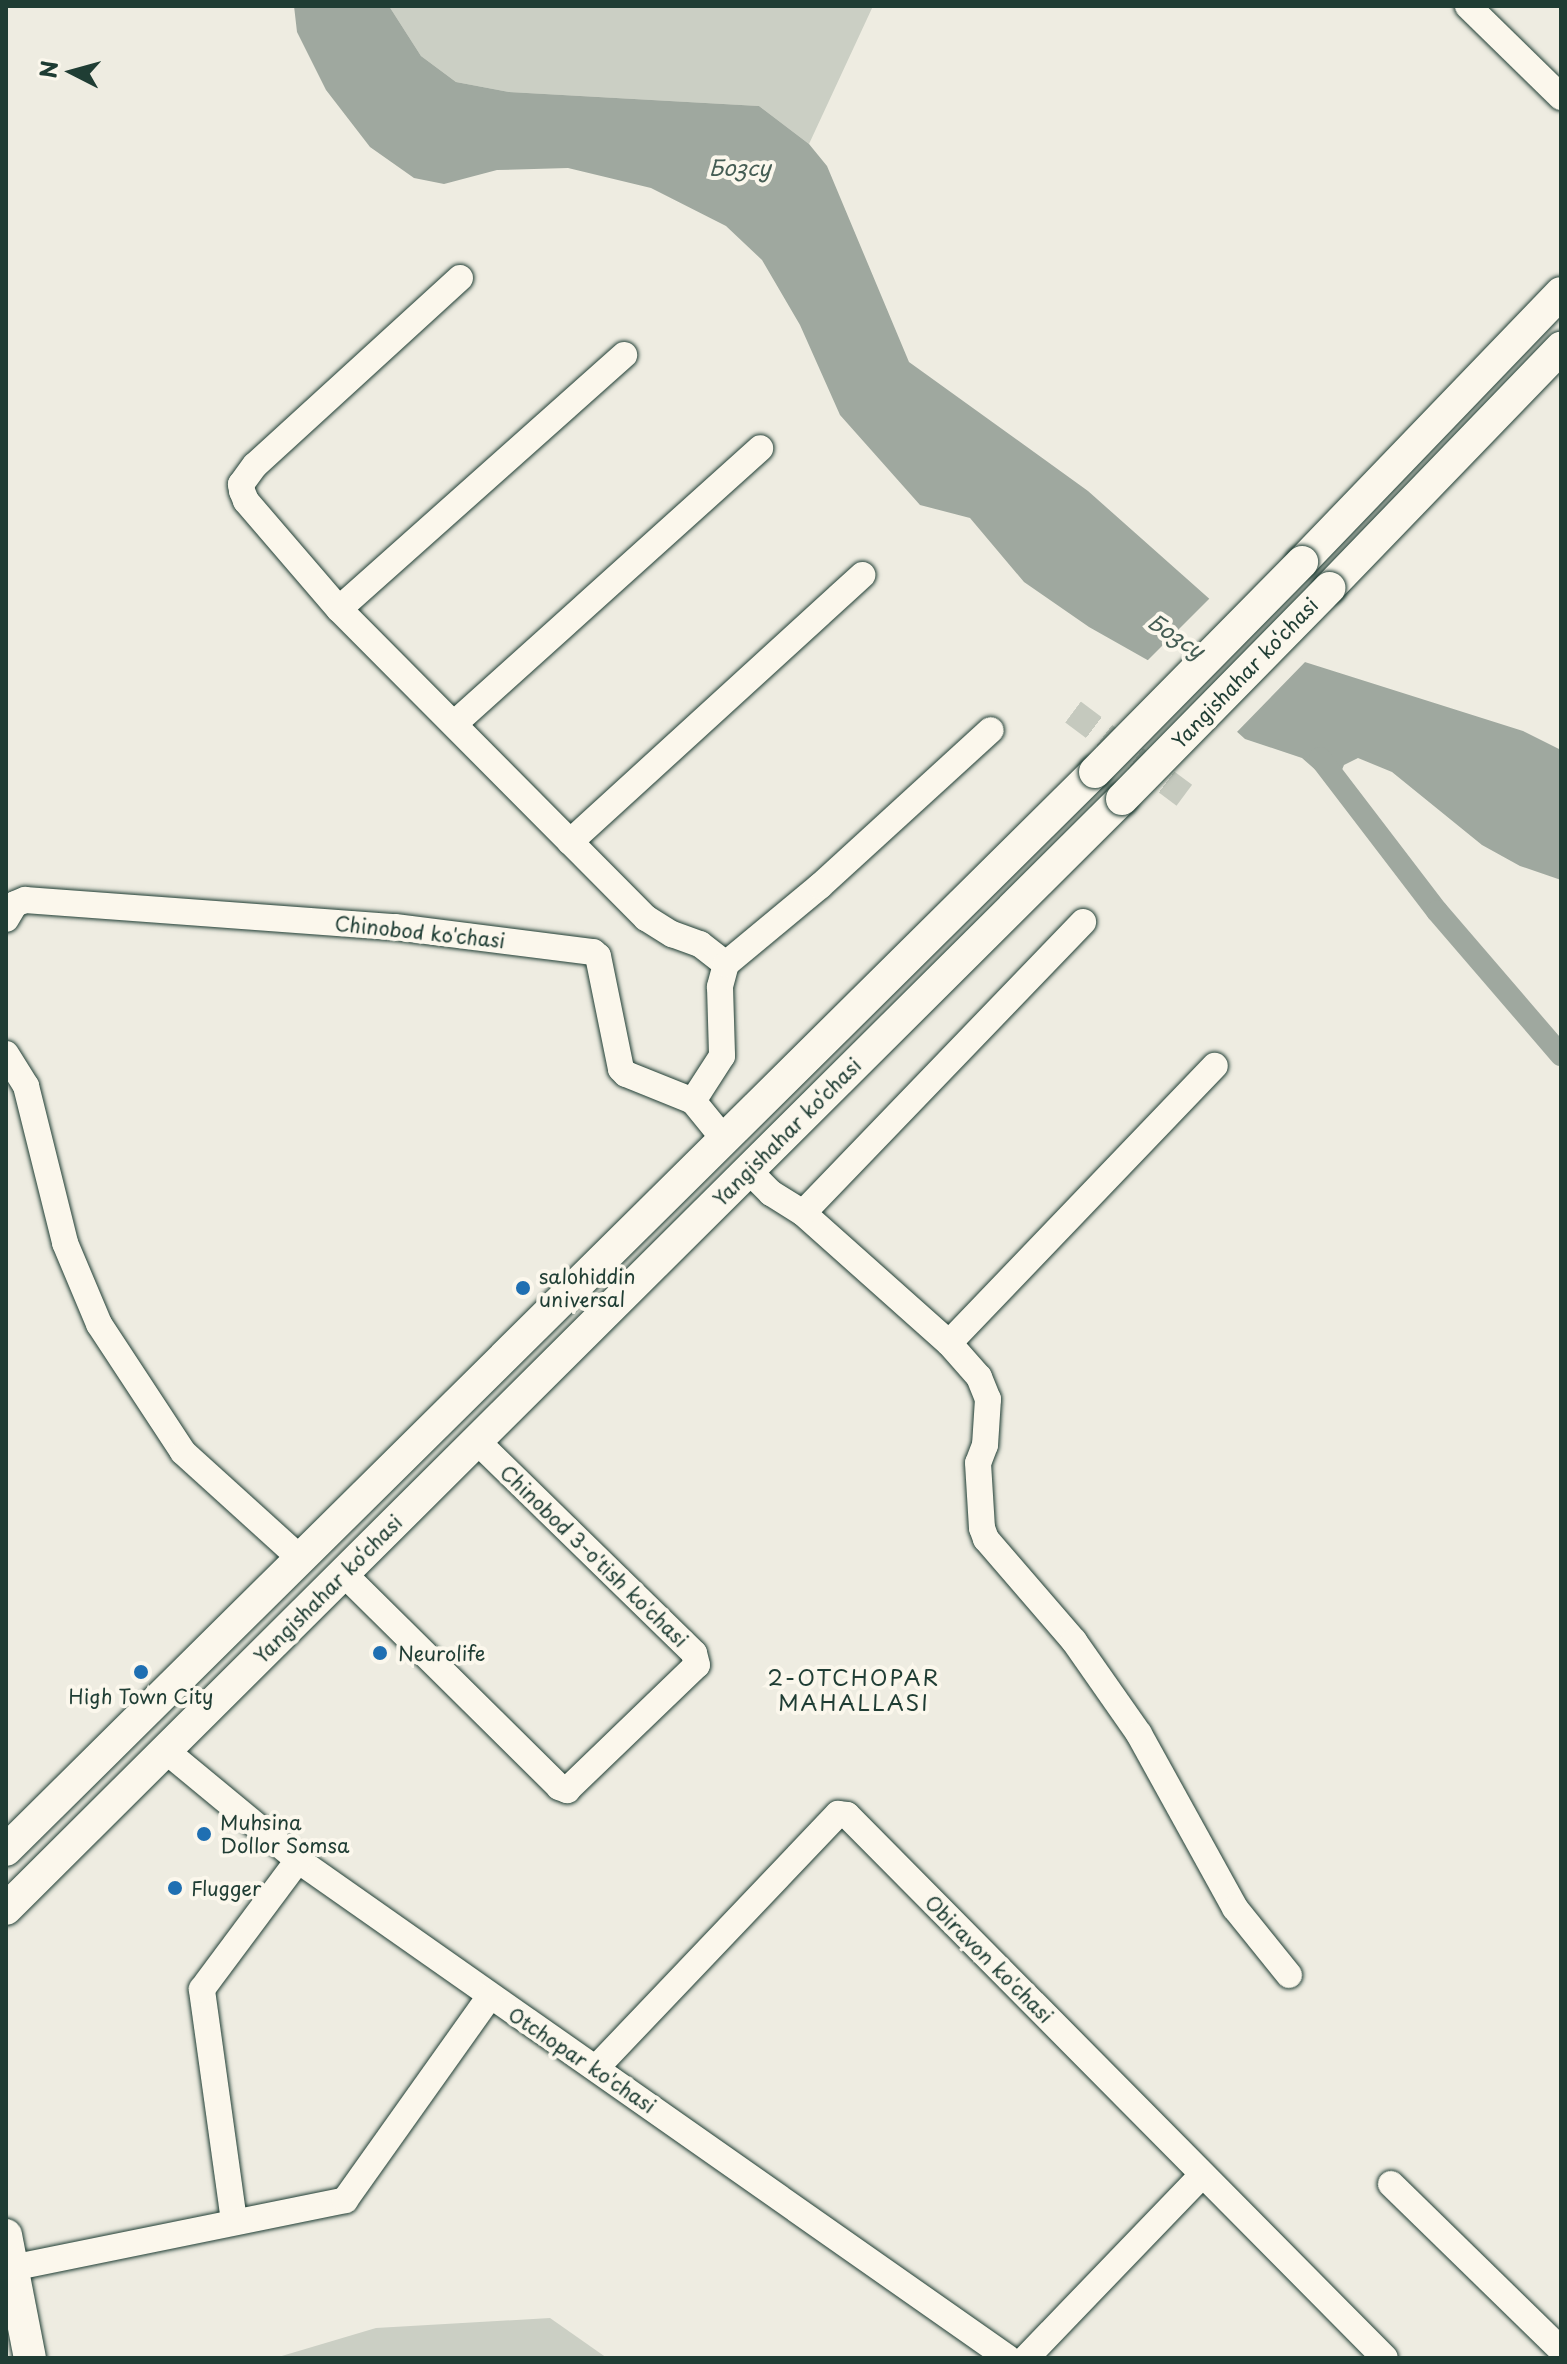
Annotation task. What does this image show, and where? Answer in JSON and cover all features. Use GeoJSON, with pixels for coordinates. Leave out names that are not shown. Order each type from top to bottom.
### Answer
{"type":"FeatureCollection","features":[{"type":"Feature","properties":{"kind":"main road","name":"Yangishahar ko‘chasi"},"geometry":{"type":"LineString","coordinates":[[6,1850],[1095,772],[1561,293]]}},
{"type":"Feature","properties":{"kind":"main road","name":"Yangishahar ko‘chasi"},"geometry":{"type":"LineString","coordinates":[[6,1909],[1122,799],[1561,348]]}},
{"type":"Feature","properties":{"kind":"main road"},"geometry":{"type":"LineString","coordinates":[[521,1340],[550,1367]]}},
{"type":"Feature","properties":{"kind":"main road"},"geometry":{"type":"LineString","coordinates":[[379,1481],[408,1509]]}},
{"type":"Feature","properties":{"kind":"main road"},"geometry":{"type":"LineString","coordinates":[[6,2235],[30,2358]]}},
{"type":"Feature","properties":{"kind":"street"},"geometry":{"type":"LineString","coordinates":[[1468,6],[1561,97]]}},
{"type":"Feature","properties":{"kind":"street"},"geometry":{"type":"LineString","coordinates":[[460,278],[255,465],[241,484],[246,501],[339,609],[646,918],[672,934],[700,944],[726,964]]}},
{"type":"Feature","properties":{"kind":"street"},"geometry":{"type":"LineString","coordinates":[[339,609],[624,355]]}},
{"type":"Feature","properties":{"kind":"street"},"geometry":{"type":"LineString","coordinates":[[454,724],[760,448]]}},
{"type":"Feature","properties":{"kind":"street"},"geometry":{"type":"LineString","coordinates":[[570,842],[862,575]]}},
{"type":"Feature","properties":{"kind":"street"},"geometry":{"type":"LineString","coordinates":[[693,1101],[722,1056],[720,987],[726,964],[820,886],[991,730]]}},
{"type":"Feature","properties":{"kind":"street","name":"Chinobod ko'chasi"},"geometry":{"type":"LineString","coordinates":[[6,919],[15,904],[25,900],[395,927],[593,952],[598,956],[621,1069],[626,1074],[693,1101],[724,1139]]}},
{"type":"Feature","properties":{"kind":"street"},"geometry":{"type":"LineString","coordinates":[[803,1213],[1083,922]]}},
{"type":"Feature","properties":{"kind":"street"},"geometry":{"type":"LineString","coordinates":[[6,1054],[26,1086],[65,1243],[99,1324],[183,1452],[301,1559]]}},
{"type":"Feature","properties":{"kind":"street"},"geometry":{"type":"LineString","coordinates":[[949,1343],[1215,1066]]}},
{"type":"Feature","properties":{"kind":"street"},"geometry":{"type":"LineString","coordinates":[[748,1170],[771,1193],[803,1213],[949,1343],[979,1377],[988,1399],[985,1445],[978,1463],[982,1528],[986,1539],[1074,1641],[1131,1722],[1235,1908],[1289,1975]]}},
{"type":"Feature","properties":{"kind":"street","name":"Chinobod 3-o'tish ko'chasi"},"geometry":{"type":"LineString","coordinates":[[343,1573],[559,1787],[567,1790],[697,1665],[694,1653],[477,1441]]}},
{"type":"Feature","properties":{"kind":"street","name":"Otchopar ko'chasi"},"geometry":{"type":"LineString","coordinates":[[165,1750],[298,1860],[489,1997],[596,2068],[1008,2358]]}},
{"type":"Feature","properties":{"kind":"street","name":"Obiravon ko'chasi"},"geometry":{"type":"LineString","coordinates":[[596,2068],[838,1814],[847,1815],[1385,2358]]}},
{"type":"Feature","properties":{"kind":"street"},"geometry":{"type":"LineString","coordinates":[[234,2221],[202,1989],[298,1860]]}},
{"type":"Feature","properties":{"kind":"street"},"geometry":{"type":"LineString","coordinates":[[12,2268],[345,2200],[489,1997]]}},
{"type":"Feature","properties":{"kind":"street"},"geometry":{"type":"LineString","coordinates":[[1026,2358],[1202,2175]]}},
{"type":"Feature","properties":{"kind":"street"},"geometry":{"type":"LineString","coordinates":[[1391,2184],[1561,2350]]}},
{"type":"Feature","properties":{"kind":"shaded area"},"geometry":{"type":"Polygon","coordinates":[[[389,6],[873,6],[809,144],[759,106],[509,92],[456,82],[421,56],[389,6]]]}},
{"type":"Feature","properties":{"kind":"shaded area"},"geometry":{"type":"Polygon","coordinates":[[[550,2318],[607,2358],[275,2358],[376,2328],[550,2318]]]}},
{"type":"Feature","properties":{"kind":"water","name":"Бозсу"},"geometry":{"type":"Polygon","coordinates":[[[294,6],[389,6],[421,56],[456,82],[509,92],[759,106],[809,144],[827,166],[909,362],[1088,491],[1267,650],[1523,731],[1561,750],[1561,880],[1520,866],[1482,845],[1392,772],[1358,758],[1344,765],[1335,787],[1302,758],[1245,739],[1174,675],[1089,627],[1024,582],[970,518],[920,505],[840,415],[800,325],[762,260],[726,226],[651,188],[568,168],[497,170],[444,184],[414,178],[370,147],[326,90],[297,32],[294,6]]]}},
{"type":"Feature","properties":{"kind":"pier"},"geometry":{"type":"Polygon","coordinates":[[[1212,596],[1269,647],[1307,660],[1234,735],[1172,678],[1145,663],[1212,596]]]}},
{"type":"Feature","properties":{"kind":"waterway"},"geometry":{"type":"LineString","coordinates":[[1320,758],[1437,911],[1561,1055]]}},
{"type":"Feature","properties":{"kind":"tunnel"},"geometry":{"type":"LineString","coordinates":[[1073,712],[1184,795]]}},
{"type":"Feature","properties":{"kind":"place","name":"salohiddin universal"},"geometry":{"type":"Point","coordinates":[523,1288]}},
{"type":"Feature","properties":{"kind":"place","name":"Neurolife"},"geometry":{"type":"Point","coordinates":[380,1653]}},
{"type":"Feature","properties":{"kind":"place","name":"High Town City"},"geometry":{"type":"Point","coordinates":[141,1672]}},
{"type":"Feature","properties":{"kind":"place","name":"Muhsina Dollor Somsa"},"geometry":{"type":"Point","coordinates":[204,1834]}},
{"type":"Feature","properties":{"kind":"place","name":"Flugger"},"geometry":{"type":"Point","coordinates":[175,1888]}},
{"type":"Feature","properties":{"kind":"district","name":"2-OTCHOPAR MAHALLASI"},"geometry":{"type":"Point","coordinates":[854,1688]}}]}
